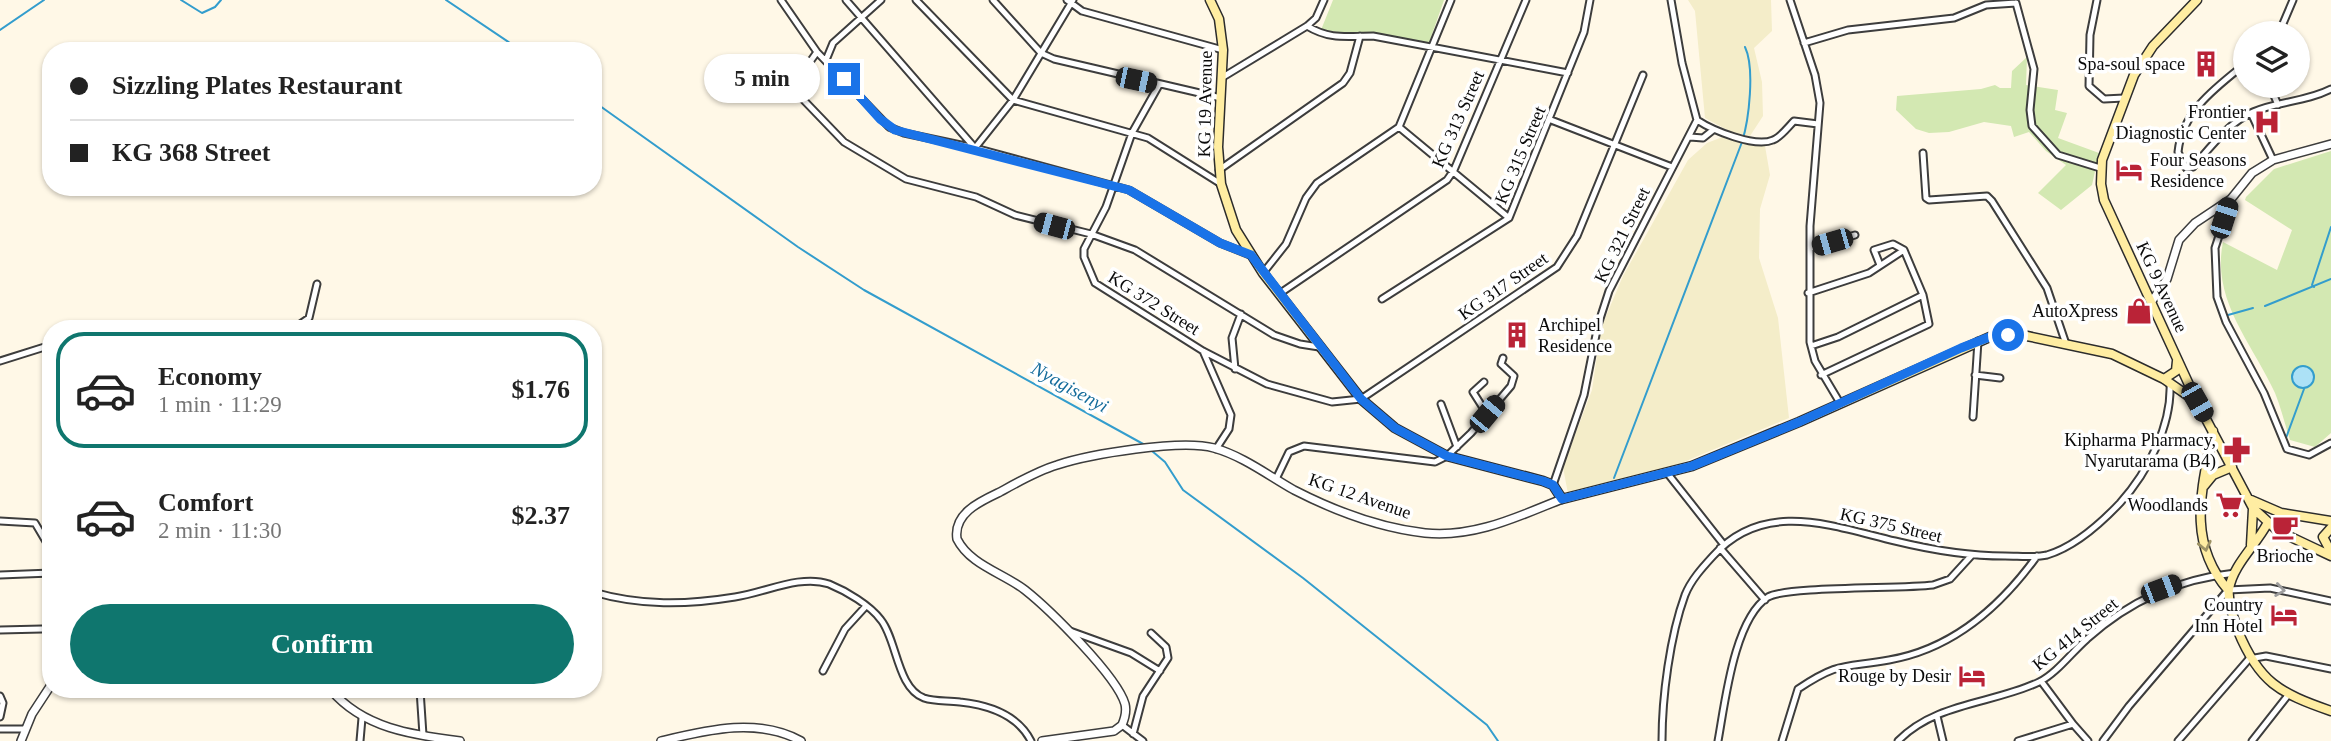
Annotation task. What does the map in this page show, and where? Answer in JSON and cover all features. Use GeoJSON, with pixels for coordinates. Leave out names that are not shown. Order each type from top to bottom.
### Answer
{"type":"FeatureCollection","features":[{"type":"Feature","properties":{"kind":"main road","name":"KG 9 Avenue"},"geometry":{"type":"LineString","coordinates":[[2197,0],[2141,61],[2124,98],[2100,168],[2104,200],[2197,402],[2252,505],[2267,524],[2331,554]]}},
{"type":"Feature","properties":{"kind":"main road","name":"KG 19 Avenue"},"geometry":{"type":"LineString","coordinates":[[1215,2],[1223,50],[1219,170],[1221,184],[1230,217],[1263,273],[1361,399],[1395,428],[1447,456],[1553,485]]}},
{"type":"Feature","properties":{"kind":"main road","name":"KG 12 Avenue"},"geometry":{"type":"LineString","coordinates":[[1562,499],[1668,474],[1840,403],[1978,341],[2008,335],[2112,354],[2167,381],[2197,402]]}},
{"type":"Feature","properties":{"kind":"main road"},"geometry":{"type":"LineString","coordinates":[[2167,381],[2176,371],[2177,358]]}},
{"type":"Feature","properties":{"kind":"main road"},"geometry":{"type":"LineString","coordinates":[[2179,388],[2189,385]]}},
{"type":"Feature","properties":{"kind":"main road"},"geometry":{"type":"LineString","coordinates":[[2213,431],[2202,488],[2200,525],[2208,562],[2228,590],[2234,620],[2249,660],[2261,674],[2289,694],[2331,711]]}},
{"type":"Feature","properties":{"kind":"main road"},"geometry":{"type":"LineString","coordinates":[[2202,488],[2213,475],[2232,467]]}},
{"type":"Feature","properties":{"kind":"main road"},"geometry":{"type":"LineString","coordinates":[[1553,485],[1562,499]]}},
{"type":"Feature","properties":{"kind":"main road"},"geometry":{"type":"LineString","coordinates":[[2251,548],[2252,505],[2331,521]]}},
{"type":"Feature","properties":{"kind":"main road"},"geometry":{"type":"LineString","coordinates":[[2228,590],[2235,573],[2267,524]]}},
{"type":"Feature","properties":{"kind":"main road"},"geometry":{"type":"LineString","coordinates":[[2331,528],[2323,537],[2331,554]]}},
{"type":"Feature","properties":{"kind":"street"},"geometry":{"type":"LineString","coordinates":[[781,0],[817,52],[889,127],[904,134],[975,148],[1112,184],[1141,195],[1220,243],[1251,255]]}},
{"type":"Feature","properties":{"kind":"street"},"geometry":{"type":"LineString","coordinates":[[846,0],[975,148]]}},
{"type":"Feature","properties":{"kind":"street"},"geometry":{"type":"LineString","coordinates":[[826,60],[833,43],[881,0]]}},
{"type":"Feature","properties":{"kind":"street"},"geometry":{"type":"LineString","coordinates":[[916,0],[1013,100],[1148,138],[1221,184]]}},
{"type":"Feature","properties":{"kind":"street"},"geometry":{"type":"LineString","coordinates":[[993,0],[1041,53],[1076,65],[1221,98]]}},
{"type":"Feature","properties":{"kind":"street"},"geometry":{"type":"LineString","coordinates":[[1223,76],[1307,26],[1316,18],[1325,0]]}},
{"type":"Feature","properties":{"kind":"street"},"geometry":{"type":"LineString","coordinates":[[1263,273],[1286,244],[1306,198],[1317,183],[1399,127],[1451,0]]}},
{"type":"Feature","properties":{"kind":"street","name":"KG 313 Street"},"geometry":{"type":"LineString","coordinates":[[1279,295],[1447,180],[1454,170],[1526,0]]}},
{"type":"Feature","properties":{"kind":"street","name":"KG 315 Street"},"geometry":{"type":"LineString","coordinates":[[1382,299],[1509,218],[1551,120],[1584,32],[1590,0]]}},
{"type":"Feature","properties":{"kind":"street"},"geometry":{"type":"LineString","coordinates":[[1671,0],[1696,120],[1713,130],[1758,142],[1776,139],[1794,121],[1818,124]]}},
{"type":"Feature","properties":{"kind":"street"},"geometry":{"type":"LineString","coordinates":[[1790,0],[1818,85],[1808,293],[1811,346],[1821,375],[1840,403]]}},
{"type":"Feature","properties":{"kind":"street"},"geometry":{"type":"LineString","coordinates":[[2096,0],[2090,35],[2089,86],[2096,95],[2104,99],[2124,98]]}},
{"type":"Feature","properties":{"kind":"street"},"geometry":{"type":"LineString","coordinates":[[2284,21],[2293,0]]}},
{"type":"Feature","properties":{"kind":"street"},"geometry":{"type":"LineString","coordinates":[[975,148],[1013,100],[1070,1],[1082,11],[1223,50]]}},
{"type":"Feature","properties":{"kind":"street"},"geometry":{"type":"LineString","coordinates":[[1804,43],[1848,30],[1954,18],[1986,5],[2015,1],[2034,69],[2029,110],[2032,126],[2058,155],[2100,168]]}},
{"type":"Feature","properties":{"kind":"street"},"geometry":{"type":"LineString","coordinates":[[1307,26],[1323,36],[1360,36],[1500,58],[1568,73]]}},
{"type":"Feature","properties":{"kind":"street"},"geometry":{"type":"LineString","coordinates":[[1219,170],[1343,83],[1350,73],[1360,36]]}},
{"type":"Feature","properties":{"kind":"street"},"geometry":{"type":"LineString","coordinates":[[817,52],[797,80],[794,90],[849,145],[909,180],[976,197],[1031,220],[1091,234],[1135,250],[1289,341],[1319,347]]}},
{"type":"Feature","properties":{"kind":"street"},"geometry":{"type":"LineString","coordinates":[[2233,74],[2200,103],[2184,126],[2178,152],[2184,165],[2190,169],[2235,124],[2251,113],[2304,100],[2331,89]]}},
{"type":"Feature","properties":{"kind":"street","name":"KG 317 Street"},"geometry":{"type":"LineString","coordinates":[[1361,399],[1557,267],[1577,236],[1612,145],[1643,75]]}},
{"type":"Feature","properties":{"kind":"street","name":"KG 372 Street"},"geometry":{"type":"LineString","coordinates":[[1159,85],[1132,133],[1106,207],[1084,248],[1084,257],[1097,285],[1203,351],[1266,384],[1306,397],[1343,402],[1361,399]]}},
{"type":"Feature","properties":{"kind":"street"},"geometry":{"type":"LineString","coordinates":[[2275,98],[2278,105]]}},
{"type":"Feature","properties":{"kind":"street"},"geometry":{"type":"LineString","coordinates":[[2251,113],[2273,160]]}},
{"type":"Feature","properties":{"kind":"street"},"geometry":{"type":"LineString","coordinates":[[1551,120],[1672,167]]}},
{"type":"Feature","properties":{"kind":"street","name":"KG 321 Street"},"geometry":{"type":"LineString","coordinates":[[1553,485],[1584,395],[1598,325],[1609,290],[1690,137],[1696,120]]}},
{"type":"Feature","properties":{"kind":"street"},"geometry":{"type":"LineString","coordinates":[[1399,127],[1509,218]]}},
{"type":"Feature","properties":{"kind":"street"},"geometry":{"type":"LineString","coordinates":[[1690,137],[1703,138],[1713,130]]}},
{"type":"Feature","properties":{"kind":"street"},"geometry":{"type":"LineString","coordinates":[[2152,301],[2167,279],[2182,236],[2231,199],[2252,173],[2273,160],[2331,144]]}},
{"type":"Feature","properties":{"kind":"street"},"geometry":{"type":"LineString","coordinates":[[1923,153],[1926,198],[1987,196],[1992,201],[2047,288],[2066,344]]}},
{"type":"Feature","properties":{"kind":"street"},"geometry":{"type":"LineString","coordinates":[[2231,199],[2214,259],[2217,297],[2226,322],[2264,393],[2287,449],[2309,455],[2331,443]]}},
{"type":"Feature","properties":{"kind":"street"},"geometry":{"type":"LineString","coordinates":[[1810,248],[1855,235]]}},
{"type":"Feature","properties":{"kind":"street"},"geometry":{"type":"LineString","coordinates":[[1821,375],[1926,326],[1930,317],[1904,250],[1893,244],[1874,250],[1880,265]]}},
{"type":"Feature","properties":{"kind":"street"},"geometry":{"type":"LineString","coordinates":[[1808,293],[1869,273],[1904,250]]}},
{"type":"Feature","properties":{"kind":"street"},"geometry":{"type":"LineString","coordinates":[[306,320],[309,318],[317,284]]}},
{"type":"Feature","properties":{"kind":"street"},"geometry":{"type":"LineString","coordinates":[[1811,346],[1838,337],[1923,295]]}},
{"type":"Feature","properties":{"kind":"street"},"geometry":{"type":"LineString","coordinates":[[1235,369],[1232,338],[1241,314]]}},
{"type":"Feature","properties":{"kind":"street"},"geometry":{"type":"LineString","coordinates":[[1973,417],[1978,341]]}},
{"type":"Feature","properties":{"kind":"street"},"geometry":{"type":"LineString","coordinates":[[0,361],[42,348]]}},
{"type":"Feature","properties":{"kind":"street"},"geometry":{"type":"LineString","coordinates":[[1203,351],[1231,415],[1228,429],[1216,449]]}},
{"type":"Feature","properties":{"kind":"street"},"geometry":{"type":"LineString","coordinates":[[1276,479],[1289,452],[1304,446],[1425,463],[1447,456],[1487,414],[1513,380],[1514,376],[1502,364],[1503,358]]}},
{"type":"Feature","properties":{"kind":"street"},"geometry":{"type":"LineString","coordinates":[[1975,375],[2000,378]]}},
{"type":"Feature","properties":{"kind":"street","name":"KG 375 Street"},"geometry":{"type":"LineString","coordinates":[[1661,741],[1666,692],[1685,595],[1700,570],[1722,546],[1763,524],[1800,520],[1971,556],[2037,556],[2053,553],[2073,542],[2111,512],[2152,457],[2171,397],[2167,381]]}},
{"type":"Feature","properties":{"kind":"street"},"geometry":{"type":"LineString","coordinates":[[1484,382],[1474,394],[1487,414]]}},
{"type":"Feature","properties":{"kind":"street"},"geometry":{"type":"LineString","coordinates":[[1441,404],[1457,447]]}},
{"type":"Feature","properties":{"kind":"street","name":"KG 12 Avenue"},"geometry":{"type":"LineString","coordinates":[[1122,725],[1126,708],[1114,684],[1066,630],[1025,590],[962,549],[956,534],[958,524],[970,509],[1053,466],[1140,450],[1187,445],[1216,449],[1322,502],[1375,522],[1426,533],[1447,534],[1484,529],[1562,499]]}},
{"type":"Feature","properties":{"kind":"street"},"geometry":{"type":"LineString","coordinates":[[1668,474],[1765,600]]}},
{"type":"Feature","properties":{"kind":"street"},"geometry":{"type":"LineString","coordinates":[[0,522],[35,523],[42,535]]}},
{"type":"Feature","properties":{"kind":"street"},"geometry":{"type":"LineString","coordinates":[[1718,741],[1732,666],[1748,622],[1765,600],[1778,593],[1933,585],[1950,579],[1971,556]]}},
{"type":"Feature","properties":{"kind":"street"},"geometry":{"type":"LineString","coordinates":[[1782,741],[1798,690],[1835,668],[1898,658],[1944,641],[1978,620],[2006,598],[2037,556]]}},
{"type":"Feature","properties":{"kind":"street"},"geometry":{"type":"LineString","coordinates":[[0,575],[42,573]]}},
{"type":"Feature","properties":{"kind":"street","name":"KG 414 Street"},"geometry":{"type":"LineString","coordinates":[[1898,741],[1937,716],[2041,681],[2093,634],[2143,599],[2176,583],[2235,573]]}},
{"type":"Feature","properties":{"kind":"street"},"geometry":{"type":"LineString","coordinates":[[602,594],[648,605],[681,604],[734,598],[814,580],[838,589],[866,606],[887,631],[907,681],[917,693],[941,702],[976,704],[1012,718],[1025,729],[1031,741]]}},
{"type":"Feature","properties":{"kind":"street"},"geometry":{"type":"LineString","coordinates":[[2103,741],[2137,695],[2228,590],[2270,588],[2331,601]]}},
{"type":"Feature","properties":{"kind":"street"},"geometry":{"type":"LineString","coordinates":[[823,671],[845,629],[866,606]]}},
{"type":"Feature","properties":{"kind":"street"},"geometry":{"type":"LineString","coordinates":[[0,629],[42,629]]}},
{"type":"Feature","properties":{"kind":"street"},"geometry":{"type":"LineString","coordinates":[[1066,630],[1112,645],[1160,671]]}},
{"type":"Feature","properties":{"kind":"street"},"geometry":{"type":"LineString","coordinates":[[1133,734],[1138,709],[1168,658],[1168,651],[1151,632]]}},
{"type":"Feature","properties":{"kind":"street"},"geometry":{"type":"LineString","coordinates":[[2178,741],[2249,660],[2259,656],[2276,657],[2331,669]]}},
{"type":"Feature","properties":{"kind":"street"},"geometry":{"type":"LineString","coordinates":[[2041,681],[2088,741]]}},
{"type":"Feature","properties":{"kind":"street"},"geometry":{"type":"LineString","coordinates":[[2252,741],[2289,694]]}},
{"type":"Feature","properties":{"kind":"street"},"geometry":{"type":"LineString","coordinates":[[0,696],[3,703],[0,717]]}},
{"type":"Feature","properties":{"kind":"street"},"geometry":{"type":"LineString","coordinates":[[21,741],[24,729],[43,698]]}},
{"type":"Feature","properties":{"kind":"street"},"geometry":{"type":"LineString","coordinates":[[340,698],[362,718],[392,729],[460,741]]}},
{"type":"Feature","properties":{"kind":"street"},"geometry":{"type":"LineString","coordinates":[[421,698],[423,734]]}},
{"type":"Feature","properties":{"kind":"street"},"geometry":{"type":"LineString","coordinates":[[1937,716],[1943,741]]}},
{"type":"Feature","properties":{"kind":"street"},"geometry":{"type":"LineString","coordinates":[[360,741],[362,718]]}},
{"type":"Feature","properties":{"kind":"street"},"geometry":{"type":"LineString","coordinates":[[2018,741],[2073,724]]}},
{"type":"Feature","properties":{"kind":"street"},"geometry":{"type":"LineString","coordinates":[[1042,741],[1107,732],[1122,725],[1143,741]]}},
{"type":"Feature","properties":{"kind":"street"},"geometry":{"type":"LineString","coordinates":[[661,741],[719,728],[742,727],[779,732],[801,741]]}},
{"type":"Feature","properties":{"kind":"street"},"geometry":{"type":"LineString","coordinates":[[0,729],[24,729]]}},
{"type":"Feature","properties":{"kind":"street"},"geometry":{"type":"LineString","coordinates":[[2043,733],[2045,741]]}},
{"type":"Feature","properties":{"kind":"shaded area"},"geometry":{"type":"Polygon","coordinates":[[[1688,0],[1771,0],[1772,31],[1754,48],[1762,82],[1763,116],[1750,136],[1731,132],[1705,118],[1695,11],[1688,0]]]}},
{"type":"Feature","properties":{"kind":"shaded area"},"geometry":{"type":"Polygon","coordinates":[[[1725,136],[1765,146],[1770,175],[1760,209],[1759,258],[1778,318],[1789,418],[1667,469],[1568,494],[1563,467],[1592,390],[1601,328],[1623,276],[1688,160],[1707,143],[1725,136]]]}},
{"type":"Feature","properties":{"kind":"green space"},"geometry":{"type":"Polygon","coordinates":[[[1333,0],[1444,0],[1429,43],[1321,30],[1333,0]]]}},
{"type":"Feature","properties":{"kind":"green space"},"geometry":{"type":"Polygon","coordinates":[[[2027,57],[2026,85],[2058,90],[2055,110],[2067,113],[2058,138],[2099,153],[2092,185],[2061,210],[2038,193],[2066,165],[2046,151],[2029,132],[2014,137],[2011,126],[1984,122],[1949,132],[1929,133],[1916,129],[1896,110],[1897,96],[1981,89],[1995,85],[2011,88],[2012,71],[2027,57]]]}},
{"type":"Feature","properties":{"kind":"green space"},"geometry":{"type":"Polygon","coordinates":[[[2331,151],[2331,433],[2315,447],[2290,440],[2275,393],[2228,302],[2221,263],[2223,242],[2277,270],[2292,230],[2245,200],[2246,197],[2274,169],[2331,151]]]}},
{"type":"Feature","properties":{"kind":"water"},"geometry":{"type":"Polygon","coordinates":[[[2303,366],[2313,373],[2314,377],[2307,387],[2303,388],[2293,381],[2292,377],[2299,367],[2303,366]]]}},
{"type":"Feature","properties":{"kind":"waterway","name":"Nyagisenyi"},"geometry":{"type":"LineString","coordinates":[[0,30],[44,0]]}},
{"type":"Feature","properties":{"kind":"waterway","name":"Nyagisenyi"},"geometry":{"type":"LineString","coordinates":[[181,0],[202,13],[215,7],[221,0]]}},
{"type":"Feature","properties":{"kind":"waterway","name":"Nyagisenyi"},"geometry":{"type":"LineString","coordinates":[[446,0],[509,42]]}},
{"type":"Feature","properties":{"kind":"waterway"},"geometry":{"type":"LineString","coordinates":[[1614,478],[1742,142],[1750,94],[1750,68],[1745,47]]}},
{"type":"Feature","properties":{"kind":"waterway","name":"Nyagisenyi"},"geometry":{"type":"LineString","coordinates":[[602,107],[798,247],[864,290],[1145,445]]}},
{"type":"Feature","properties":{"kind":"waterway"},"geometry":{"type":"LineString","coordinates":[[2314,287],[2312,285],[2331,227]]}},
{"type":"Feature","properties":{"kind":"waterway"},"geometry":{"type":"LineString","coordinates":[[2265,306],[2331,279]]}},
{"type":"Feature","properties":{"kind":"waterway"},"geometry":{"type":"LineString","coordinates":[[2228,315],[2253,308]]}},
{"type":"Feature","properties":{"kind":"waterway"},"geometry":{"type":"LineString","coordinates":[[2286,438],[2304,389]]}},
{"type":"Feature","properties":{"kind":"waterway","name":"Nyagisenyi"},"geometry":{"type":"LineString","coordinates":[[1152,451],[1165,462],[1183,490],[1303,578],[1487,725],[1498,741]]}},
{"type":"Feature","properties":{"kind":"place","name":"Spa-soul space"},"geometry":{"type":"Point","coordinates":[2206,64]}},
{"type":"Feature","properties":{"kind":"place","name":"Frontier Diagnostic Center"},"geometry":{"type":"Point","coordinates":[2267,122]}},
{"type":"Feature","properties":{"kind":"place","name":"Four Seasons Residence"},"geometry":{"type":"Point","coordinates":[2129,170]}},
{"type":"Feature","properties":{"kind":"place","name":"AutoXpress"},"geometry":{"type":"Point","coordinates":[2139,311]}},
{"type":"Feature","properties":{"kind":"place","name":"Archipel Residence"},"geometry":{"type":"Point","coordinates":[1517,335]}},
{"type":"Feature","properties":{"kind":"place","name":"Kipharma Pharmacy, Nyarutarama (B4)"},"geometry":{"type":"Point","coordinates":[2237,450]}},
{"type":"Feature","properties":{"kind":"place","name":"Woodlands"},"geometry":{"type":"Point","coordinates":[2229,505]}},
{"type":"Feature","properties":{"kind":"place","name":"Brioche"},"geometry":{"type":"Point","coordinates":[2285,527]}},
{"type":"Feature","properties":{"kind":"place","name":"Country Inn Hotel"},"geometry":{"type":"Point","coordinates":[2284,615]}},
{"type":"Feature","properties":{"kind":"place","name":"Rouge by Desir"},"geometry":{"type":"Point","coordinates":[1972,676]}},
{"type":"Feature","properties":{"kind":"route"},"geometry":{"type":"LineString","coordinates":[[844,79],[880,119],[904,134],[975,148],[1112,184],[1141,195],[1220,243],[1251,255],[1361,399],[1395,428],[1447,456],[1553,485],[1562,499],[1619,487],[1692,466],[1799,422],[1961,348],[1992,336],[2008,335]]}}]}
